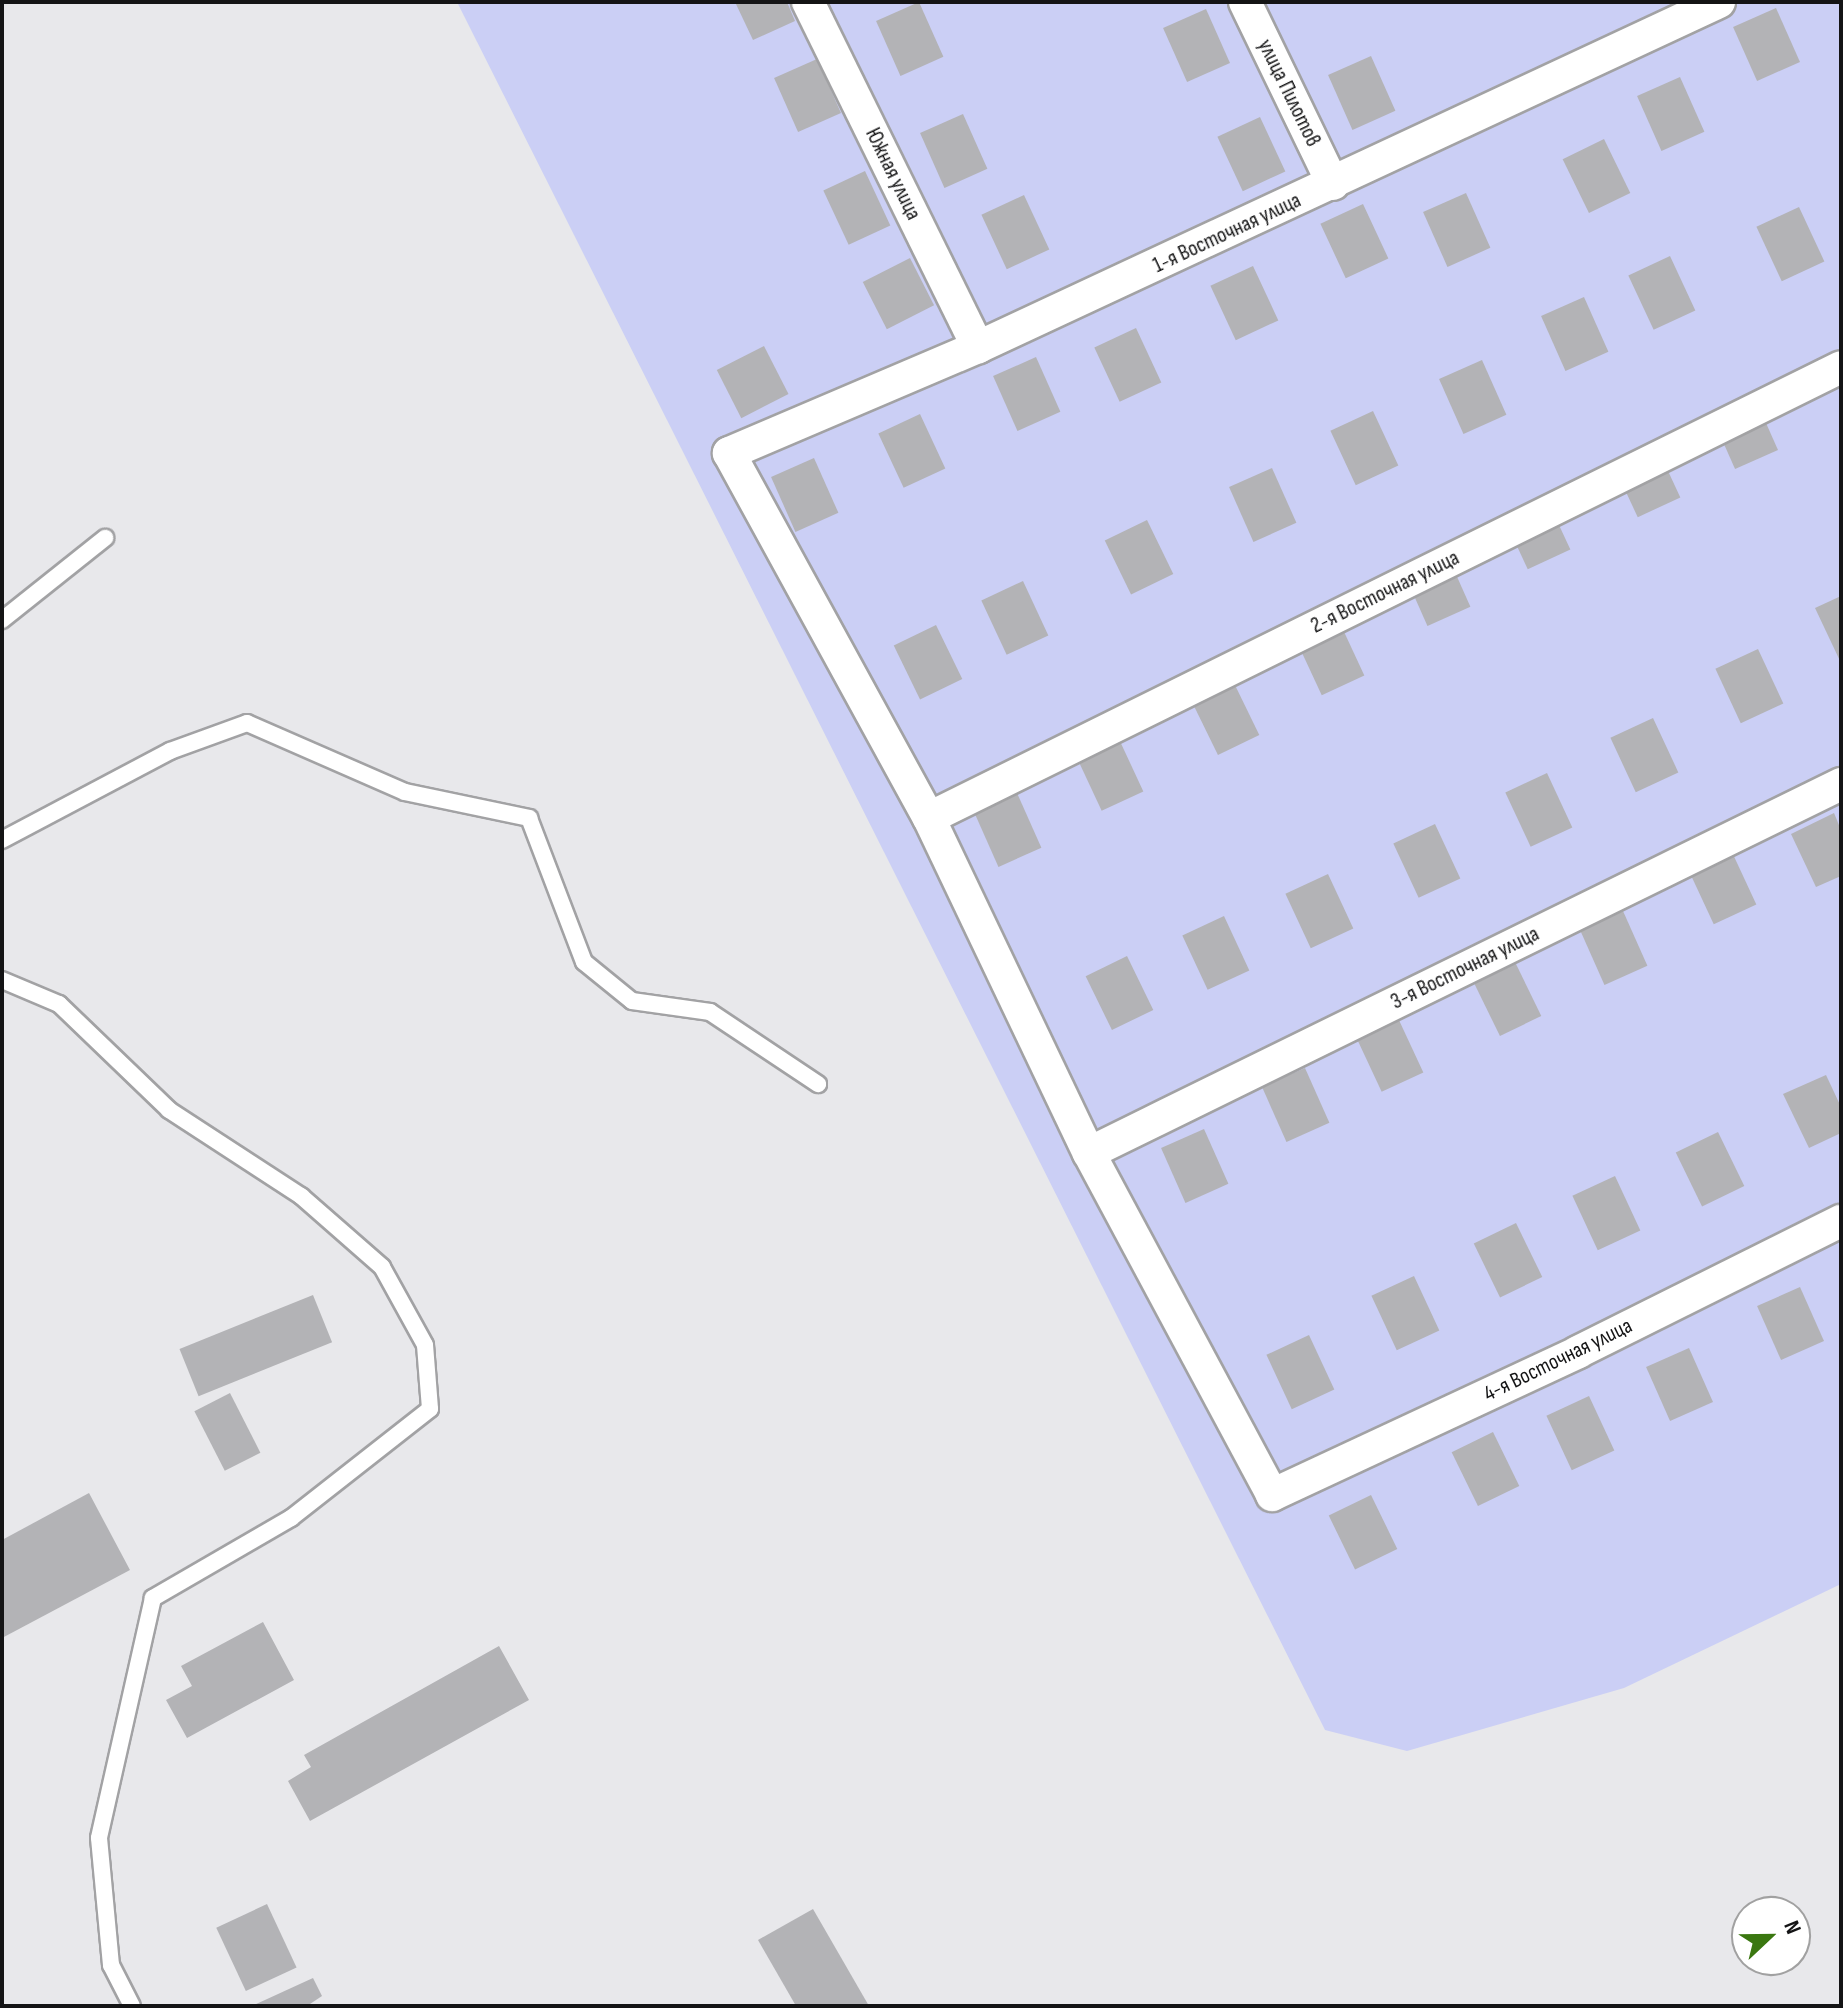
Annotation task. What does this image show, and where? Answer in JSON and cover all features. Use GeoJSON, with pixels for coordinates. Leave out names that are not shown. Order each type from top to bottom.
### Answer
{"type":"FeatureCollection","features":[{"type":"Feature","properties":{"kind":"street","name":"Южная улица"},"geometry":{"type":"LineString","coordinates":[[808,2],[978,347]]}},
{"type":"Feature","properties":{"kind":"street","name":"улица Пилотов"},"geometry":{"type":"LineString","coordinates":[[1245,2],[1333,184]]}},
{"type":"Feature","properties":{"kind":"street","name":"1-я Восточная улица"},"geometry":{"type":"LineString","coordinates":[[929,818],[729,453],[978,347],[1333,184],[1674,11],[1719,2]]}},
{"type":"Feature","properties":{"kind":"street","name":"2-я Восточная улица"},"geometry":{"type":"LineString","coordinates":[[929,818],[1841,367]]}},
{"type":"Feature","properties":{"kind":"street","name":"3-я Восточная улица"},"geometry":{"type":"LineString","coordinates":[[1089,1153],[1841,784]]}},
{"type":"Feature","properties":{"kind":"street"},"geometry":{"type":"LineString","coordinates":[[929,818],[1089,1153]]}},
{"type":"Feature","properties":{"kind":"street","name":"4-я Восточная улица"},"geometry":{"type":"LineString","coordinates":[[1089,1153],[1272,1495],[1841,1221]]}},
{"type":"Feature","properties":{"kind":"lane"},"geometry":{"type":"LineString","coordinates":[[2,620],[105,538]]}},
{"type":"Feature","properties":{"kind":"lane"},"geometry":{"type":"LineString","coordinates":[[2,840],[170,751],[247,723],[405,792],[529,818],[584,962],[632,1001],[710,1012],[818,1084]]}},
{"type":"Feature","properties":{"kind":"lane"},"geometry":{"type":"LineString","coordinates":[[2,980],[59,1004],[169,1110],[312,1206],[382,1267],[425,1345],[430,1409],[291,1518],[153,1598],[99,1838],[111,1965],[132,2006]]}},
{"type":"Feature","properties":{"kind":"shaded area"},"geometry":{"type":"Polygon","coordinates":[[[457,2],[1841,2],[1841,1584],[1624,1688],[1407,1751],[1325,1730],[457,2]]]}},
{"type":"Feature","properties":{"kind":"building"},"geometry":{"type":"Polygon","coordinates":[[[735,2],[787,2],[795,21],[753,40],[735,2]]]}},
{"type":"Feature","properties":{"kind":"building"},"geometry":{"type":"Polygon","coordinates":[[[919,2],[943,57],[900,76],[876,21],[919,2]]]}},
{"type":"Feature","properties":{"kind":"building"},"geometry":{"type":"Polygon","coordinates":[[[1776,8],[1800,62],[1757,81],[1733,27],[1776,8]]]}},
{"type":"Feature","properties":{"kind":"building"},"geometry":{"type":"Polygon","coordinates":[[[1206,9],[1230,63],[1187,82],[1163,28],[1206,9]]]}},
{"type":"Feature","properties":{"kind":"building"},"geometry":{"type":"Polygon","coordinates":[[[1371,56],[1395,111],[1352,130],[1328,75],[1371,56]]]}},
{"type":"Feature","properties":{"kind":"building"},"geometry":{"type":"Polygon","coordinates":[[[817,59],[841,113],[798,132],[774,78],[817,59]]]}},
{"type":"Feature","properties":{"kind":"building"},"geometry":{"type":"Polygon","coordinates":[[[1680,77],[1704,132],[1661,151],[1637,96],[1680,77]]]}},
{"type":"Feature","properties":{"kind":"building"},"geometry":{"type":"Polygon","coordinates":[[[963,114],[987,169],[944,188],[920,133],[963,114]]]}},
{"type":"Feature","properties":{"kind":"building"},"geometry":{"type":"Polygon","coordinates":[[[1260,117],[1285,171],[1243,191],[1217,137],[1260,117]]]}},
{"type":"Feature","properties":{"kind":"building"},"geometry":{"type":"Polygon","coordinates":[[[1604,139],[1630,193],[1589,213],[1563,159],[1604,139]]]}},
{"type":"Feature","properties":{"kind":"building"},"geometry":{"type":"Polygon","coordinates":[[[865,171],[890,225],[849,245],[823,190],[865,171]]]}},
{"type":"Feature","properties":{"kind":"building"},"geometry":{"type":"Polygon","coordinates":[[[1466,193],[1490,248],[1447,267],[1423,212],[1466,193]]]}},
{"type":"Feature","properties":{"kind":"building"},"geometry":{"type":"Polygon","coordinates":[[[1024,195],[1049,249],[1007,269],[981,215],[1024,195]]]}},
{"type":"Feature","properties":{"kind":"building"},"geometry":{"type":"Polygon","coordinates":[[[1363,204],[1388,258],[1346,278],[1320,224],[1363,204]]]}},
{"type":"Feature","properties":{"kind":"building"},"geometry":{"type":"Polygon","coordinates":[[[1799,207],[1824,261],[1782,281],[1756,227],[1799,207]]]}},
{"type":"Feature","properties":{"kind":"building"},"geometry":{"type":"Polygon","coordinates":[[[1670,256],[1695,310],[1654,330],[1628,275],[1670,256]]]}},
{"type":"Feature","properties":{"kind":"building"},"geometry":{"type":"Polygon","coordinates":[[[910,258],[934,305],[887,329],[863,282],[910,258]]]}},
{"type":"Feature","properties":{"kind":"building"},"geometry":{"type":"Polygon","coordinates":[[[1253,266],[1278,320],[1236,340],[1210,286],[1253,266]]]}},
{"type":"Feature","properties":{"kind":"building"},"geometry":{"type":"Polygon","coordinates":[[[1584,297],[1608,352],[1565,371],[1541,316],[1584,297]]]}},
{"type":"Feature","properties":{"kind":"building"},"geometry":{"type":"Polygon","coordinates":[[[1136,328],[1161,382],[1120,402],[1094,347],[1136,328]]]}},
{"type":"Feature","properties":{"kind":"building"},"geometry":{"type":"Polygon","coordinates":[[[764,346],[789,394],[741,418],[717,370],[764,346]]]}},
{"type":"Feature","properties":{"kind":"building"},"geometry":{"type":"Polygon","coordinates":[[[1036,357],[1060,412],[1017,431],[993,376],[1036,357]]]}},
{"type":"Feature","properties":{"kind":"building"},"geometry":{"type":"Polygon","coordinates":[[[1482,360],[1506,415],[1463,434],[1439,379],[1482,360]]]}},
{"type":"Feature","properties":{"kind":"building"},"geometry":{"type":"Polygon","coordinates":[[[1754,396],[1778,450],[1735,469],[1711,415],[1754,396]]]}},
{"type":"Feature","properties":{"kind":"building"},"geometry":{"type":"Polygon","coordinates":[[[1373,411],[1398,465],[1356,485],[1330,431],[1373,411]]]}},
{"type":"Feature","properties":{"kind":"building"},"geometry":{"type":"Polygon","coordinates":[[[920,414],[945,468],[904,488],[878,433],[920,414]]]}},
{"type":"Feature","properties":{"kind":"building"},"geometry":{"type":"Polygon","coordinates":[[[1655,443],[1680,497],[1638,517],[1612,463],[1655,443]]]}},
{"type":"Feature","properties":{"kind":"building"},"geometry":{"type":"Polygon","coordinates":[[[814,458],[838,513],[795,532],[771,477],[814,458]]]}},
{"type":"Feature","properties":{"kind":"building"},"geometry":{"type":"Polygon","coordinates":[[[1272,468],[1296,523],[1253,542],[1229,487],[1272,468]]]}},
{"type":"Feature","properties":{"kind":"building"},"geometry":{"type":"Polygon","coordinates":[[[1545,495],[1570,549],[1528,569],[1502,515],[1545,495]]]}},
{"type":"Feature","properties":{"kind":"building"},"geometry":{"type":"Polygon","coordinates":[[[1147,520],[1173,574],[1131,595],[1105,541],[1147,520]]]}},
{"type":"Feature","properties":{"kind":"building"},"geometry":{"type":"Polygon","coordinates":[[[1446,552],[1470,607],[1427,626],[1403,571],[1446,552]]]}},
{"type":"Feature","properties":{"kind":"building"},"geometry":{"type":"Polygon","coordinates":[[[1023,581],[1048,635],[1007,655],[981,600],[1023,581]]]}},
{"type":"Feature","properties":{"kind":"building"},"geometry":{"type":"Polygon","coordinates":[[[1841,596],[1841,663],[1815,608],[1841,596]]]}},
{"type":"Feature","properties":{"kind":"building"},"geometry":{"type":"Polygon","coordinates":[[[1339,621],[1364,675],[1322,695],[1296,641],[1339,621]]]}},
{"type":"Feature","properties":{"kind":"building"},"geometry":{"type":"Polygon","coordinates":[[[936,625],[962,679],[920,700],[894,646],[936,625]]]}},
{"type":"Feature","properties":{"kind":"building"},"geometry":{"type":"Polygon","coordinates":[[[1758,649],[1783,703],[1741,723],[1715,669],[1758,649]]]}},
{"type":"Feature","properties":{"kind":"building"},"geometry":{"type":"Polygon","coordinates":[[[1233,681],[1259,735],[1218,755],[1192,701],[1233,681]]]}},
{"type":"Feature","properties":{"kind":"building"},"geometry":{"type":"Polygon","coordinates":[[[1653,718],[1678,772],[1636,792],[1610,738],[1653,718]]]}},
{"type":"Feature","properties":{"kind":"building"},"geometry":{"type":"Polygon","coordinates":[[[1118,737],[1143,791],[1102,811],[1076,756],[1118,737]]]}},
{"type":"Feature","properties":{"kind":"building"},"geometry":{"type":"Polygon","coordinates":[[[1547,773],[1572,827],[1531,847],[1505,792],[1547,773]]]}},
{"type":"Feature","properties":{"kind":"building"},"geometry":{"type":"Polygon","coordinates":[[[1017,793],[1041,848],[998,867],[974,812],[1017,793]]]}},
{"type":"Feature","properties":{"kind":"building"},"geometry":{"type":"Polygon","coordinates":[[[1834,813],[1841,830],[1841,876],[1816,887],[1791,834],[1834,813]]]}},
{"type":"Feature","properties":{"kind":"building"},"geometry":{"type":"Polygon","coordinates":[[[1435,824],[1460,878],[1419,898],[1393,843],[1435,824]]]}},
{"type":"Feature","properties":{"kind":"building"},"geometry":{"type":"Polygon","coordinates":[[[1731,850],[1756,904],[1714,924],[1688,870],[1731,850]]]}},
{"type":"Feature","properties":{"kind":"building"},"geometry":{"type":"Polygon","coordinates":[[[1328,874],[1353,928],[1311,948],[1285,894],[1328,874]]]}},
{"type":"Feature","properties":{"kind":"building"},"geometry":{"type":"Polygon","coordinates":[[[1623,911],[1647,966],[1604,985],[1580,930],[1623,911]]]}},
{"type":"Feature","properties":{"kind":"building"},"geometry":{"type":"Polygon","coordinates":[[[1224,916],[1249,970],[1208,990],[1182,935],[1224,916]]]}},
{"type":"Feature","properties":{"kind":"building"},"geometry":{"type":"Polygon","coordinates":[[[1127,956],[1153,1010],[1112,1030],[1086,976],[1127,956]]]}},
{"type":"Feature","properties":{"kind":"building"},"geometry":{"type":"Polygon","coordinates":[[[1515,962],[1541,1016],[1500,1036],[1474,982],[1515,962]]]}},
{"type":"Feature","properties":{"kind":"building"},"geometry":{"type":"Polygon","coordinates":[[[1398,1018],[1423,1072],[1382,1092],[1356,1037],[1398,1018]]]}},
{"type":"Feature","properties":{"kind":"building"},"geometry":{"type":"Polygon","coordinates":[[[1305,1068],[1329,1123],[1286,1142],[1262,1087],[1305,1068]]]}},
{"type":"Feature","properties":{"kind":"building"},"geometry":{"type":"Polygon","coordinates":[[[1826,1075],[1841,1107],[1841,1133],[1809,1148],[1783,1094],[1826,1075]]]}},
{"type":"Feature","properties":{"kind":"building"},"geometry":{"type":"Polygon","coordinates":[[[1204,1129],[1228,1184],[1185,1203],[1161,1148],[1204,1129]]]}},
{"type":"Feature","properties":{"kind":"building"},"geometry":{"type":"Polygon","coordinates":[[[1718,1132],[1744,1186],[1702,1207],[1676,1153],[1718,1132]]]}},
{"type":"Feature","properties":{"kind":"building"},"geometry":{"type":"Polygon","coordinates":[[[1615,1176],[1640,1230],[1598,1250],[1572,1196],[1615,1176]]]}},
{"type":"Feature","properties":{"kind":"building"},"geometry":{"type":"Polygon","coordinates":[[[1516,1223],[1542,1277],[1500,1298],[1474,1244],[1516,1223]]]}},
{"type":"Feature","properties":{"kind":"building"},"geometry":{"type":"Polygon","coordinates":[[[1414,1276],[1439,1330],[1397,1350],[1371,1296],[1414,1276]]]}},
{"type":"Feature","properties":{"kind":"building"},"geometry":{"type":"Polygon","coordinates":[[[1800,1287],[1824,1341],[1781,1360],[1757,1306],[1800,1287]]]}},
{"type":"Feature","properties":{"kind":"building"},"geometry":{"type":"Polygon","coordinates":[[[313,1295],[332,1342],[199,1396],[179,1349],[313,1295]]]}},
{"type":"Feature","properties":{"kind":"building"},"geometry":{"type":"Polygon","coordinates":[[[1309,1335],[1334,1389],[1292,1409],[1266,1355],[1309,1335]]]}},
{"type":"Feature","properties":{"kind":"building"},"geometry":{"type":"Polygon","coordinates":[[[1689,1348],[1713,1402],[1670,1421],[1646,1367],[1689,1348]]]}},
{"type":"Feature","properties":{"kind":"building"},"geometry":{"type":"Polygon","coordinates":[[[230,1393],[260,1453],[225,1471],[194,1411],[230,1393]]]}},
{"type":"Feature","properties":{"kind":"building"},"geometry":{"type":"Polygon","coordinates":[[[1589,1396],[1614,1450],[1572,1470],[1546,1416],[1589,1396]]]}},
{"type":"Feature","properties":{"kind":"building"},"geometry":{"type":"Polygon","coordinates":[[[1493,1432],[1519,1486],[1478,1506],[1452,1452],[1493,1432]]]}},
{"type":"Feature","properties":{"kind":"building"},"geometry":{"type":"Polygon","coordinates":[[[89,1493],[130,1570],[2,1638],[2,1540],[89,1493]]]}},
{"type":"Feature","properties":{"kind":"building"},"geometry":{"type":"Polygon","coordinates":[[[1371,1495],[1397,1549],[1355,1570],[1329,1516],[1371,1495]]]}},
{"type":"Feature","properties":{"kind":"building"},"geometry":{"type":"Polygon","coordinates":[[[263,1622],[294,1680],[187,1738],[166,1700],[192,1686],[181,1666],[263,1622]]]}},
{"type":"Feature","properties":{"kind":"building"},"geometry":{"type":"Polygon","coordinates":[[[499,1646],[529,1700],[310,1821],[288,1781],[311,1767],[304,1755],[499,1646]]]}},
{"type":"Feature","properties":{"kind":"building"},"geometry":{"type":"Polygon","coordinates":[[[267,1904],[297,1967],[246,1991],[216,1928],[267,1904]]]}},
{"type":"Feature","properties":{"kind":"building"},"geometry":{"type":"Polygon","coordinates":[[[813,1909],[869,2006],[796,2006],[758,1940],[813,1909]]]}},
{"type":"Feature","properties":{"kind":"building"},"geometry":{"type":"Polygon","coordinates":[[[313,1978],[322,1996],[307,2006],[252,2006],[313,1978]]]}}]}
